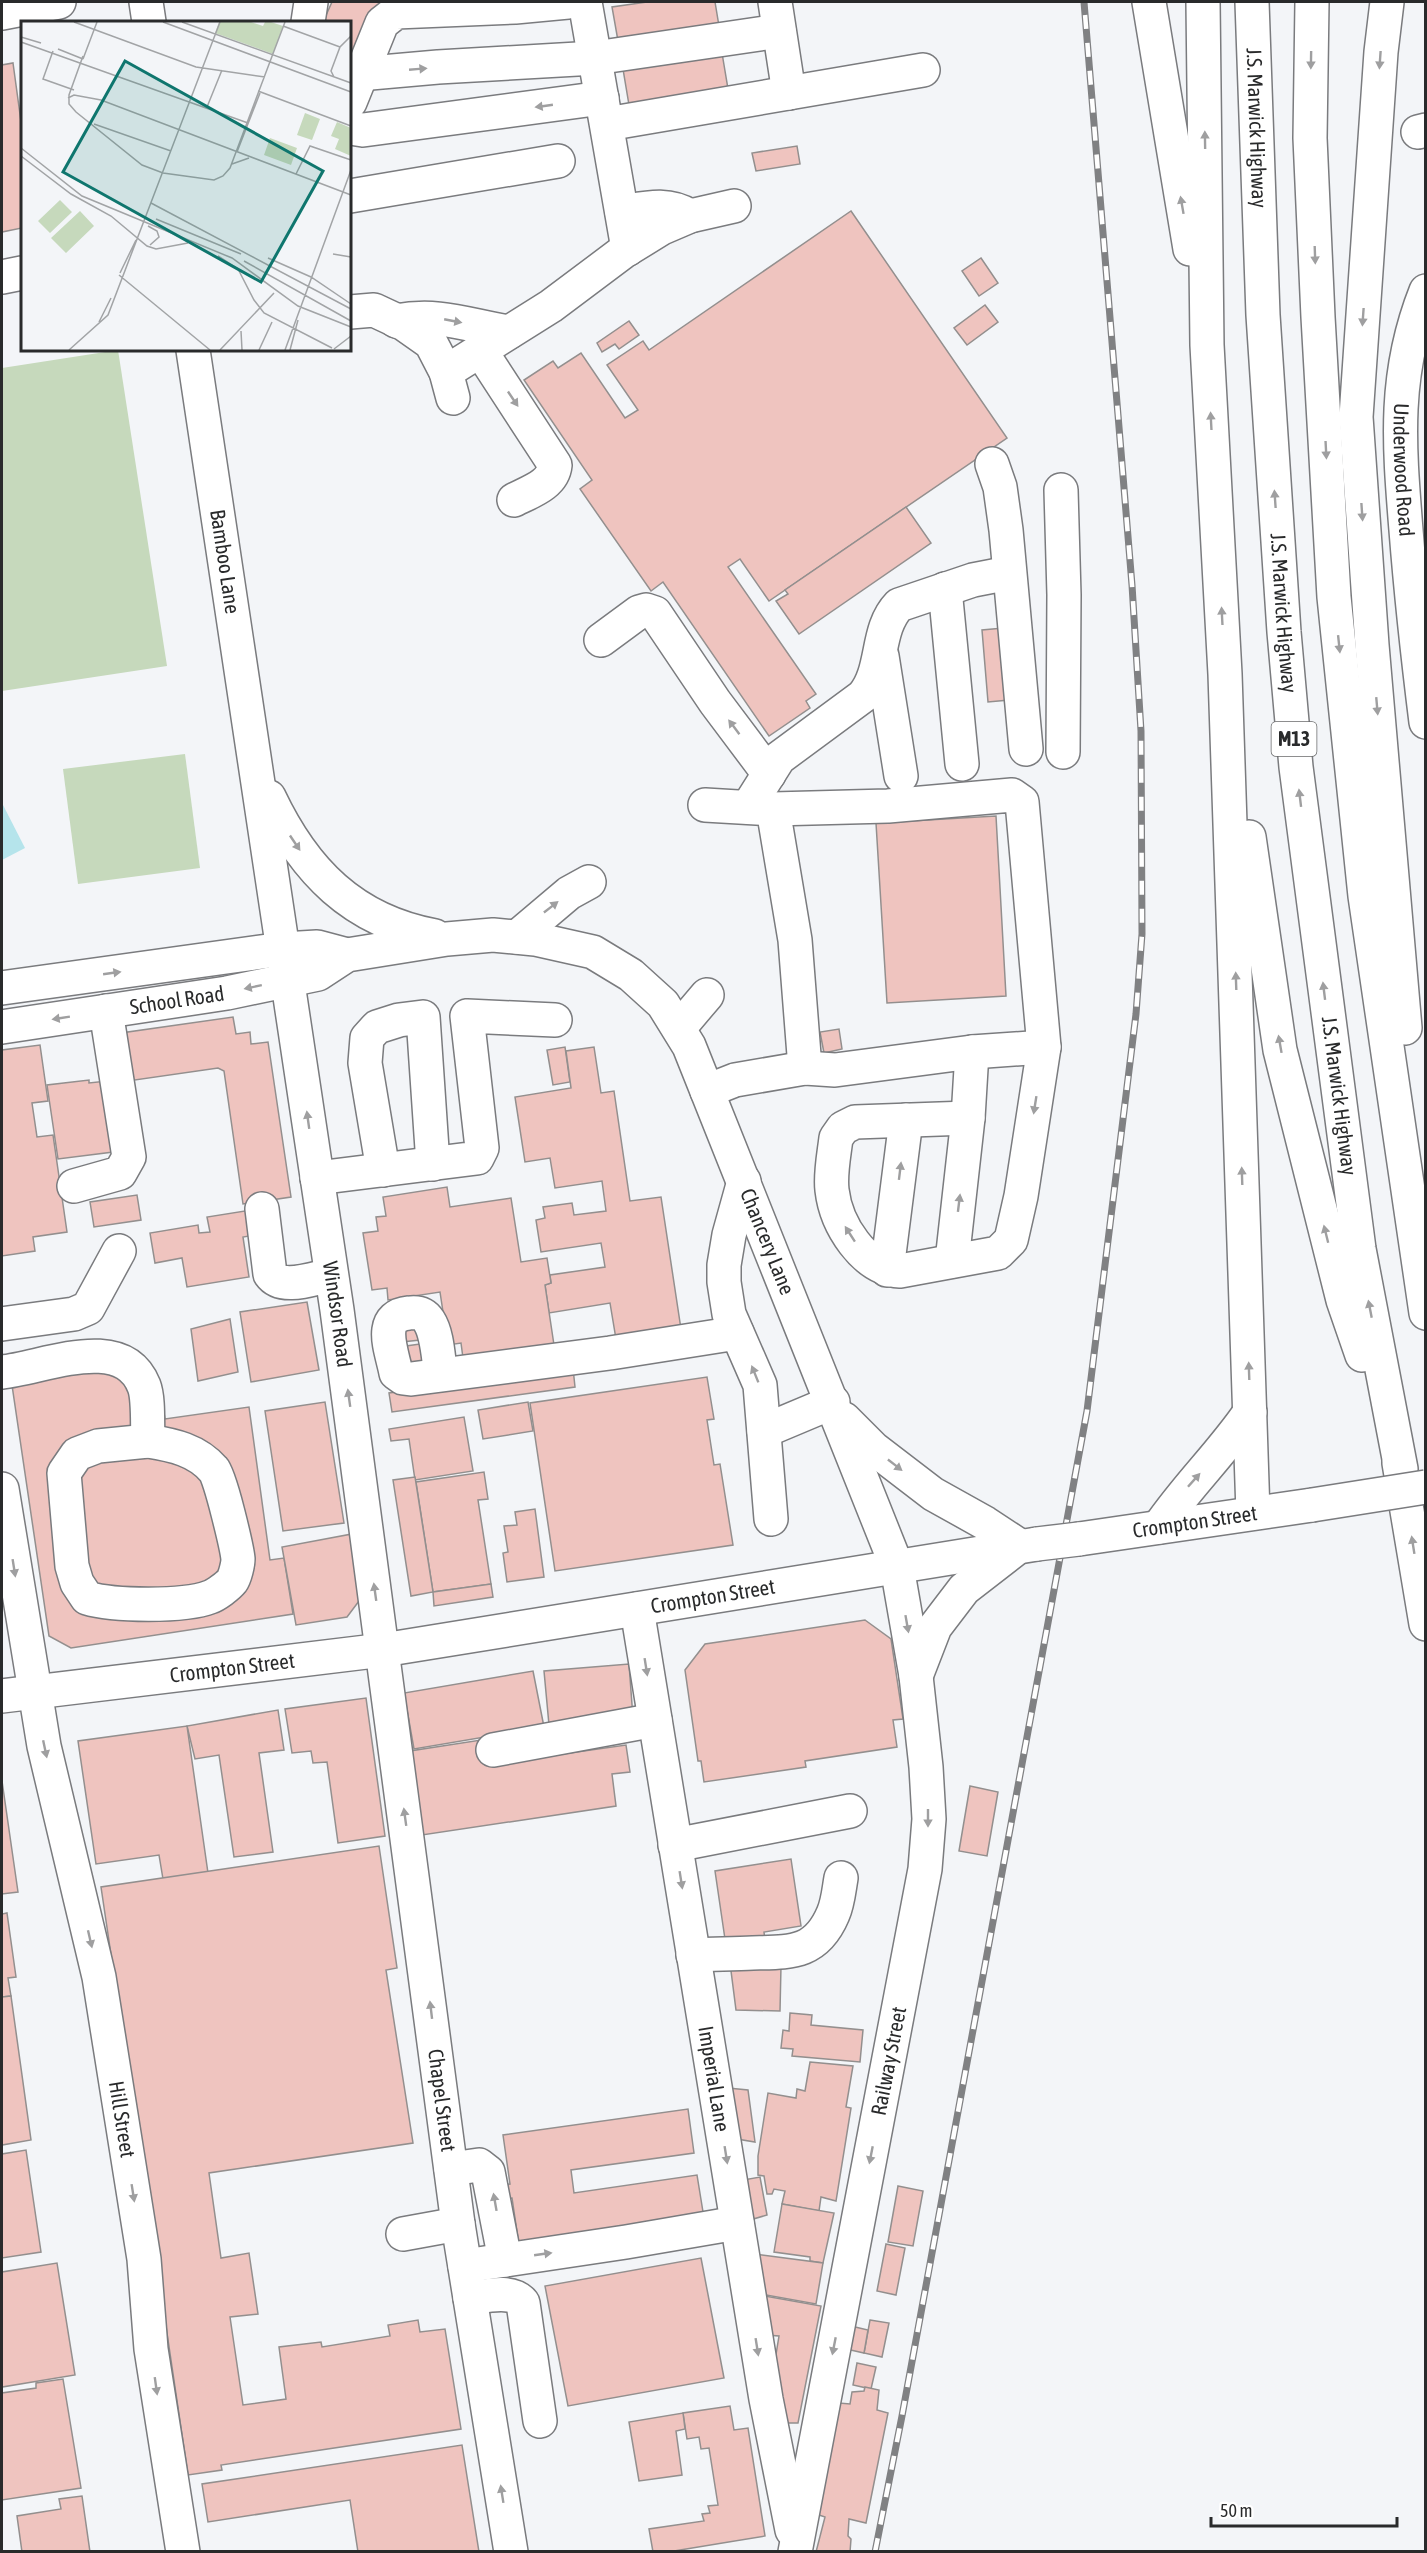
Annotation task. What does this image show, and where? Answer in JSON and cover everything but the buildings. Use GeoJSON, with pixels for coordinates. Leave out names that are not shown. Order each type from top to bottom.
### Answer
{"type":"FeatureCollection","features":[{"type":"Feature","properties":{"kind":"main road"},"geometry":{"type":"LineString","coordinates":[[2,13],[59,2]]}},
{"type":"Feature","properties":{"kind":"main road"},"geometry":{"type":"LineString","coordinates":[[146,2],[149,21]]}},
{"type":"Feature","properties":{"kind":"main road"},"geometry":{"type":"LineString","coordinates":[[308,21],[311,2]]}},
{"type":"Feature","properties":{"kind":"main road"},"geometry":{"type":"LineString","coordinates":[[354,88],[382,23],[396,12],[515,7],[568,2]]}},
{"type":"Feature","properties":{"kind":"main road"},"geometry":{"type":"LineString","coordinates":[[585,2],[628,249]]}},
{"type":"Feature","properties":{"kind":"main road"},"geometry":{"type":"LineString","coordinates":[[1149,2],[1207,345]]}},
{"type":"Feature","properties":{"kind":"main road"},"geometry":{"type":"LineString","coordinates":[[1203,2],[1207,345],[1225,674],[1253,1513]]}},
{"type":"Feature","properties":{"kind":"main road","name":"J.S. Marwick Highway"},"geometry":{"type":"LineString","coordinates":[[1252,2],[1263,315],[1283,621],[1296,767],[1359,1249],[1413,1478]]}},
{"type":"Feature","properties":{"kind":"main road","name":"M13"},"geometry":{"type":"LineString","coordinates":[[1312,2],[1310,138],[1334,597],[1365,896],[1425,1312]]}},
{"type":"Feature","properties":{"kind":"main road"},"geometry":{"type":"LineString","coordinates":[[1387,2],[1381,52],[1356,417],[1372,645],[1425,1291]]}},
{"type":"Feature","properties":{"kind":"main road"},"geometry":{"type":"LineString","coordinates":[[354,88],[438,67],[595,58],[777,16],[789,93]]}},
{"type":"Feature","properties":{"kind":"main road"},"geometry":{"type":"LineString","coordinates":[[351,128],[363,130],[604,111],[789,93],[923,70]]}},
{"type":"Feature","properties":{"kind":"main road"},"geometry":{"type":"LineString","coordinates":[[351,196],[558,161]]}},
{"type":"Feature","properties":{"kind":"main road"},"geometry":{"type":"LineString","coordinates":[[351,312],[374,310],[431,343],[450,385],[480,350],[551,306],[628,249],[662,228],[690,216],[734,206]]}},
{"type":"Feature","properties":{"kind":"main road"},"geometry":{"type":"LineString","coordinates":[[622,212],[662,207],[679,209],[690,216]]}},
{"type":"Feature","properties":{"kind":"main road"},"geometry":{"type":"LineString","coordinates":[[2,277],[21,273]]}},
{"type":"Feature","properties":{"kind":"main road","name":"Underwood Road"},"geometry":{"type":"LineString","coordinates":[[1425,291],[1408,345],[1402,380],[1413,411],[1399,436],[1416,522],[1425,722]]}},
{"type":"Feature","properties":{"kind":"main road"},"geometry":{"type":"LineString","coordinates":[[396,321],[421,316],[509,332]]}},
{"type":"Feature","properties":{"kind":"main road"},"geometry":{"type":"LineString","coordinates":[[480,350],[555,465],[554,473],[546,483],[514,500]]}},
{"type":"Feature","properties":{"kind":"main road","name":"Bamboo Lane"},"geometry":{"type":"LineString","coordinates":[[193,351],[285,965]]}},
{"type":"Feature","properties":{"kind":"main road"},"geometry":{"type":"LineString","coordinates":[[992,464],[1002,499],[1026,749]]}},
{"type":"Feature","properties":{"kind":"main road"},"geometry":{"type":"LineString","coordinates":[[1061,490],[1063,752]]}},
{"type":"Feature","properties":{"kind":"main road"},"geometry":{"type":"LineString","coordinates":[[805,1068],[795,940],[760,808],[769,774],[779,758],[863,696],[874,680],[885,630],[899,605],[973,580],[1009,573]]}},
{"type":"Feature","properties":{"kind":"main road"},"geometry":{"type":"LineString","coordinates":[[945,589],[962,764]]}},
{"type":"Feature","properties":{"kind":"main road"},"geometry":{"type":"LineString","coordinates":[[601,640],[639,612],[646,610],[655,613],[715,702],[769,774]]}},
{"type":"Feature","properties":{"kind":"main road"},"geometry":{"type":"LineString","coordinates":[[881,651],[901,776]]}},
{"type":"Feature","properties":{"kind":"main road"},"geometry":{"type":"LineString","coordinates":[[1225,674],[1280,1050],[1343,1300],[1413,1478]]}},
{"type":"Feature","properties":{"kind":"main road"},"geometry":{"type":"LineString","coordinates":[[1020,681],[1064,676]]}},
{"type":"Feature","properties":{"kind":"main road","name":"Bamboo Lane"},"geometry":{"type":"LineString","coordinates":[[258,773],[294,843],[316,873],[344,898],[376,918],[410,932],[447,939]]}},
{"type":"Feature","properties":{"kind":"main road"},"geometry":{"type":"LineString","coordinates":[[705,805],[760,808],[888,806],[1012,795],[1020,798],[1024,806],[1044,1047],[1021,1196],[1011,1240],[998,1252],[900,1271],[887,1270],[870,1260],[849,1233],[836,1209],[832,1187],[836,1138],[843,1128],[855,1122],[968,1118]]}},
{"type":"Feature","properties":{"kind":"main road"},"geometry":{"type":"LineString","coordinates":[[517,937],[562,898],[589,882]]}},
{"type":"Feature","properties":{"kind":"main road","name":"School Road"},"geometry":{"type":"LineString","coordinates":[[2,988],[285,965],[318,974],[347,956],[447,939],[493,935],[535,939],[593,952]]}},
{"type":"Feature","properties":{"kind":"main road","name":"Chancery Lane"},"geometry":{"type":"LineString","coordinates":[[593,952],[631,975],[663,1004],[679,1028],[744,1181],[897,1567]]}},
{"type":"Feature","properties":{"kind":"main road","name":"School Road"},"geometry":{"type":"LineString","coordinates":[[2,1027],[227,993],[285,965]]}},
{"type":"Feature","properties":{"kind":"main road","name":"Windsor Road"},"geometry":{"type":"LineString","coordinates":[[285,965],[383,1650]]}},
{"type":"Feature","properties":{"kind":"main road"},"geometry":{"type":"LineString","coordinates":[[679,1028],[707,995]]}},
{"type":"Feature","properties":{"kind":"main road"},"geometry":{"type":"LineString","coordinates":[[74,1186],[120,1173],[129,1157],[106,1011]]}},
{"type":"Feature","properties":{"kind":"main road"},"geometry":{"type":"LineString","coordinates":[[316,1178],[470,1160],[481,1154],[467,1016]]}},
{"type":"Feature","properties":{"kind":"main road"},"geometry":{"type":"LineString","coordinates":[[383,1170],[365,1063],[367,1038],[377,1027],[399,1020],[423,1017],[467,1016],[555,1020]]}},
{"type":"Feature","properties":{"kind":"main road"},"geometry":{"type":"LineString","coordinates":[[423,1017],[433,1164]]}},
{"type":"Feature","properties":{"kind":"main road"},"geometry":{"type":"LineString","coordinates":[[707,1091],[735,1080],[805,1068],[835,1070],[972,1052],[1044,1047]]}},
{"type":"Feature","properties":{"kind":"main road"},"geometry":{"type":"LineString","coordinates":[[952,1262],[968,1118],[972,1052]]}},
{"type":"Feature","properties":{"kind":"main road"},"geometry":{"type":"LineString","coordinates":[[887,1270],[906,1120]]}},
{"type":"Feature","properties":{"kind":"main road"},"geometry":{"type":"LineString","coordinates":[[744,1181],[729,1234],[724,1265],[729,1314],[760,1385],[771,1519]]}},
{"type":"Feature","properties":{"kind":"main road"},"geometry":{"type":"LineString","coordinates":[[262,1209],[270,1274],[274,1279],[284,1283],[331,1275]]}},
{"type":"Feature","properties":{"kind":"main road"},"geometry":{"type":"LineString","coordinates":[[2,1324],[74,1314],[88,1308],[119,1251]]}},
{"type":"Feature","properties":{"kind":"main road"},"geometry":{"type":"LineString","coordinates":[[441,1375],[610,1353],[737,1333]]}},
{"type":"Feature","properties":{"kind":"main road"},"geometry":{"type":"LineString","coordinates":[[2,1372],[96,1355],[121,1360],[134,1370],[144,1387],[148,1441]]}},
{"type":"Feature","properties":{"kind":"main road"},"geometry":{"type":"LineString","coordinates":[[764,1431],[835,1407],[873,1448],[933,1494],[1028,1545]]}},
{"type":"Feature","properties":{"kind":"main road"},"geometry":{"type":"LineString","coordinates":[[1145,1529],[1215,1458],[1250,1412]]}},
{"type":"Feature","properties":{"kind":"main road"},"geometry":{"type":"LineString","coordinates":[[148,1441],[176,1445],[202,1459],[216,1472],[238,1559],[233,1580],[211,1597],[182,1601],[121,1605],[87,1598],[77,1582],[72,1566],[64,1473],[77,1454],[98,1446],[148,1441]]}},
{"type":"Feature","properties":{"kind":"main road","name":"Crompton Street"},"geometry":{"type":"LineString","coordinates":[[2,1696],[383,1650],[1028,1545],[1312,1504],[1413,1478]]}},
{"type":"Feature","properties":{"kind":"main road","name":"M13"},"geometry":{"type":"LineString","coordinates":[[1413,1478],[1425,1624]]}},
{"type":"Feature","properties":{"kind":"main road","name":"Hill Street"},"geometry":{"type":"LineString","coordinates":[[2,1490],[44,1746],[99,1977],[144,2259],[151,2349],[183,2552]]}},
{"type":"Feature","properties":{"kind":"main road"},"geometry":{"type":"LineString","coordinates":[[916,1676],[935,1627],[964,1588],[988,1568],[1028,1545]]}},
{"type":"Feature","properties":{"kind":"main road","name":"Railway Street"},"geometry":{"type":"LineString","coordinates":[[796,2549],[925,1869],[929,1819],[926,1767],[916,1676],[897,1567]]}},
{"type":"Feature","properties":{"kind":"main road","name":"Imperial Lane"},"geometry":{"type":"LineString","coordinates":[[637,1609],[766,2399],[796,2549]]}},
{"type":"Feature","properties":{"kind":"main road","name":"Chapel Street"},"geometry":{"type":"LineString","coordinates":[[383,1650],[458,2224],[511,2552]]}},
{"type":"Feature","properties":{"kind":"main road"},"geometry":{"type":"LineString","coordinates":[[492,1750],[655,1720]]}},
{"type":"Feature","properties":{"kind":"main road"},"geometry":{"type":"LineString","coordinates":[[675,1845],[850,1811]]}},
{"type":"Feature","properties":{"kind":"main road"},"geometry":{"type":"LineString","coordinates":[[693,1955],[781,1954],[806,1946],[815,1941],[824,1931],[834,1912],[841,1878]]}},
{"type":"Feature","properties":{"kind":"main road"},"geometry":{"type":"LineString","coordinates":[[451,2169],[479,2165],[488,2172],[505,2260]]}},
{"type":"Feature","properties":{"kind":"main road"},"geometry":{"type":"LineString","coordinates":[[465,2266],[737,2223]]}},
{"type":"Feature","properties":{"kind":"main road"},"geometry":{"type":"LineString","coordinates":[[403,2234],[458,2224]]}},
{"type":"Feature","properties":{"kind":"main road"},"geometry":{"type":"LineString","coordinates":[[470,2298],[510,2294],[517,2296],[523,2303],[540,2421]]}},
{"type":"Feature","properties":{"kind":"green space"},"geometry":{"type":"Polygon","coordinates":[[[118,351],[167,666],[2,691],[2,368],[118,351]]]}},
{"type":"Feature","properties":{"kind":"green space"},"geometry":{"type":"Polygon","coordinates":[[[185,754],[200,868],[78,884],[63,769],[185,754]]]}},
{"type":"Feature","properties":{"kind":"water"},"geometry":{"type":"Polygon","coordinates":[[[2,803],[25,848],[2,860],[2,803]]]}},
{"type":"Feature","properties":{"kind":"railway"},"geometry":{"type":"LineString","coordinates":[[875,2552],[1087,1411],[1136,1014],[1142,934],[1141,731],[1132,585],[1084,2]]}}]}
